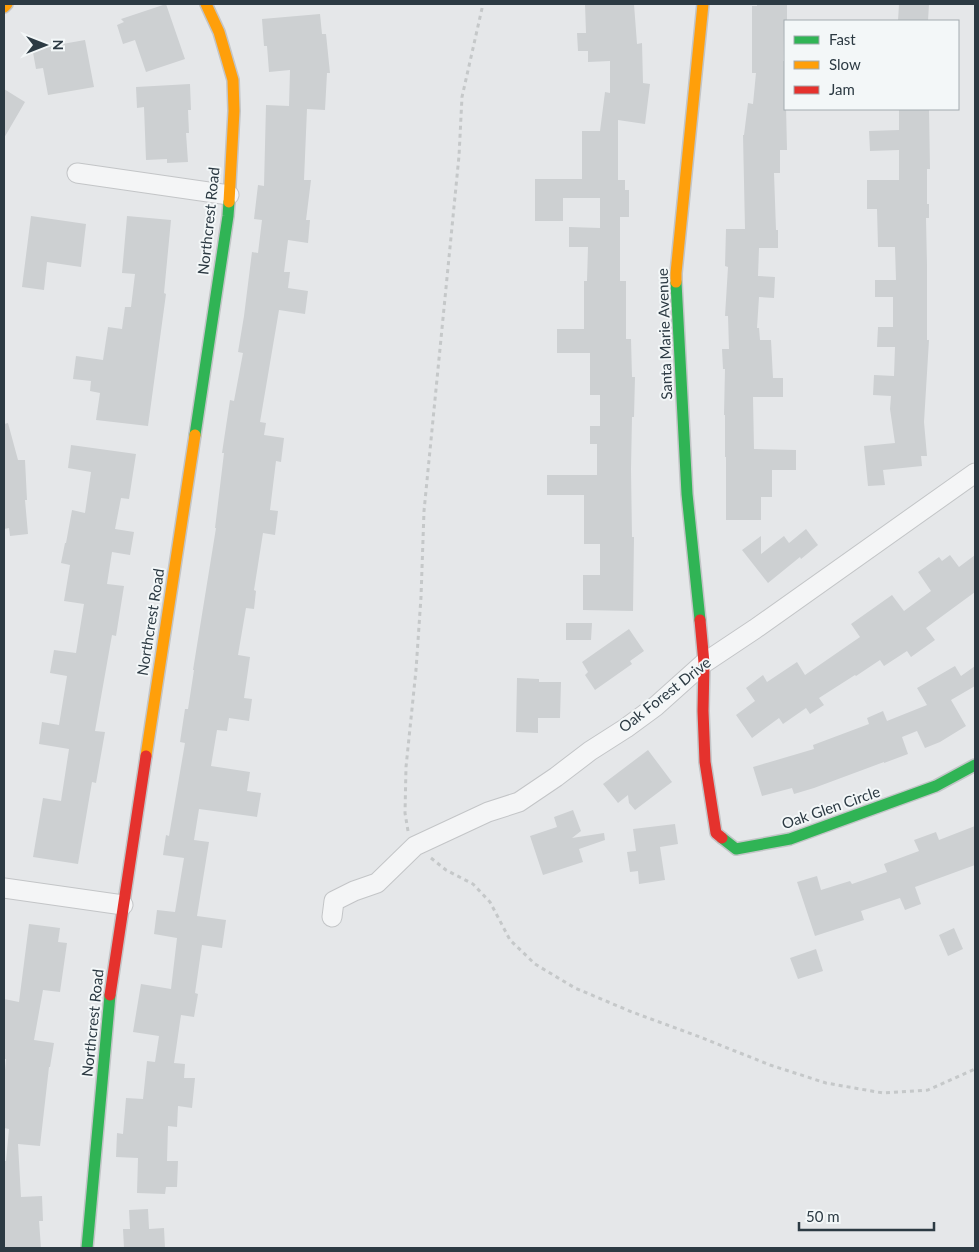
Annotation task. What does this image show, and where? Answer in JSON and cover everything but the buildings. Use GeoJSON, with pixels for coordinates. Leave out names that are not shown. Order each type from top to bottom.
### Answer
{"type":"FeatureCollection","features":[{"type":"Feature","properties":{"kind":"street"},"geometry":{"type":"LineString","coordinates":[[4,7],[7,4]]}},
{"type":"Feature","properties":{"kind":"street","name":"Northcrest Road"},"geometry":{"type":"LineString","coordinates":[[87,1248],[111,983],[228,216],[234,111],[233,80],[218,32],[206,4]]}},
{"type":"Feature","properties":{"kind":"street","name":"Santa Marie Avenue"},"geometry":{"type":"LineString","coordinates":[[704,4],[676,273],[687,494],[704,663]]}},
{"type":"Feature","properties":{"kind":"street"},"geometry":{"type":"LineString","coordinates":[[77,173],[229,195]]}},
{"type":"Feature","properties":{"kind":"street","name":"Oak Forest Drive"},"geometry":{"type":"LineString","coordinates":[[332,917],[334,901],[376,882],[415,846],[488,812],[520,802],[656,706],[704,663],[975,474]]}},
{"type":"Feature","properties":{"kind":"street","name":"Oak Glen Circle"},"geometry":{"type":"LineString","coordinates":[[704,663],[705,762],[716,833],[736,849],[790,839],[936,786],[975,765]]}},
{"type":"Feature","properties":{"kind":"street"},"geometry":{"type":"LineString","coordinates":[[4,888],[123,905]]}},
{"type":"Feature","properties":{"kind":"path"},"geometry":{"type":"LineString","coordinates":[[409,835],[405,813],[406,767],[416,670],[425,501],[458,166],[462,97],[483,4]]}},
{"type":"Feature","properties":{"kind":"path"},"geometry":{"type":"LineString","coordinates":[[431,858],[446,870],[473,884],[490,902],[510,940],[535,964],[575,988],[632,1012],[770,1065],[826,1084],[883,1093],[928,1090],[975,1069]]}},
{"type":"Feature","properties":{"kind":"traffic: fast"},"geometry":{"type":"LineString","coordinates":[[195,435],[229,202]]}},
{"type":"Feature","properties":{"kind":"traffic: fast"},"geometry":{"type":"LineString","coordinates":[[676,282],[687,494],[700,620]]}},
{"type":"Feature","properties":{"kind":"traffic: fast"},"geometry":{"type":"LineString","coordinates":[[722,838],[736,849],[790,839],[936,786],[975,765]]}},
{"type":"Feature","properties":{"kind":"traffic: fast"},"geometry":{"type":"LineString","coordinates":[[87,1248],[110,995]]}},
{"type":"Feature","properties":{"kind":"traffic: slow"},"geometry":{"type":"LineString","coordinates":[[4,7],[7,4]]}},
{"type":"Feature","properties":{"kind":"traffic: slow"},"geometry":{"type":"LineString","coordinates":[[206,4],[219,32],[233,80],[234,111],[229,202]]}},
{"type":"Feature","properties":{"kind":"traffic: slow"},"geometry":{"type":"LineString","coordinates":[[676,282],[703,4]]}},
{"type":"Feature","properties":{"kind":"traffic: slow"},"geometry":{"type":"LineString","coordinates":[[146,756],[195,435]]}},
{"type":"Feature","properties":{"kind":"traffic: jam"},"geometry":{"type":"LineString","coordinates":[[700,620],[704,663],[705,762],[716,833],[722,838]]}},
{"type":"Feature","properties":{"kind":"traffic: jam"},"geometry":{"type":"LineString","coordinates":[[110,995],[146,756]]}}]}
